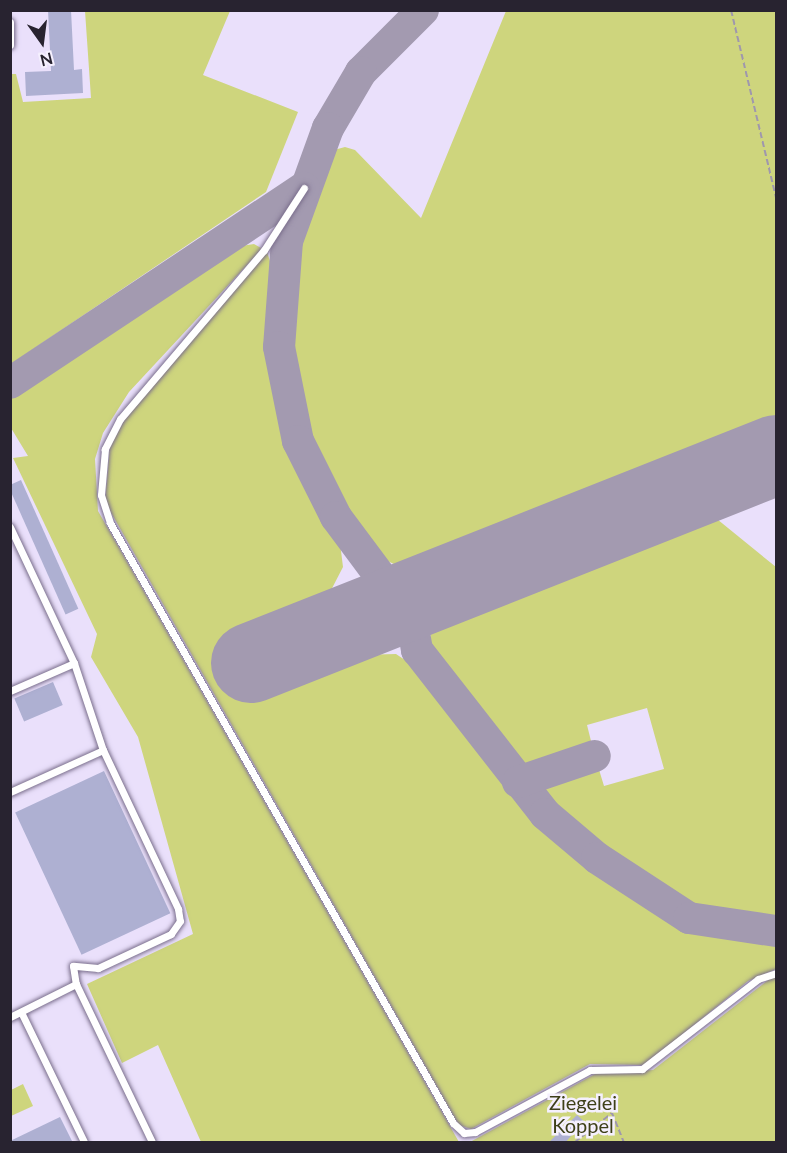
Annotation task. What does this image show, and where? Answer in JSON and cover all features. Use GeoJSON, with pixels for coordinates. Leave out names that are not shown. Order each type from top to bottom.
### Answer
{"type":"FeatureCollection","features":[{"type":"Feature","properties":{"kind":"lane"},"geometry":{"type":"LineString","coordinates":[[10,22],[10,45]]}},
{"type":"Feature","properties":{"kind":"lane"},"geometry":{"type":"LineString","coordinates":[[304,188],[264,250],[120,419],[105,449],[101,495],[110,523],[453,1123],[475,1132],[590,1070],[642,1069],[758,979],[777,973]]}},
{"type":"Feature","properties":{"kind":"lane"},"geometry":{"type":"LineString","coordinates":[[10,527],[74,663],[104,750],[180,921],[171,934],[98,968],[73,966],[76,984],[152,1143]]}},
{"type":"Feature","properties":{"kind":"lane"},"geometry":{"type":"LineString","coordinates":[[10,691],[74,663]]}},
{"type":"Feature","properties":{"kind":"lane"},"geometry":{"type":"LineString","coordinates":[[10,792],[104,750]]}},
{"type":"Feature","properties":{"kind":"lane"},"geometry":{"type":"LineString","coordinates":[[10,1017],[76,984]]}},
{"type":"Feature","properties":{"kind":"lane"},"geometry":{"type":"LineString","coordinates":[[21,1012],[84,1143]]}},
{"type":"Feature","properties":{"kind":"path"},"geometry":{"type":"LineString","coordinates":[[731,10],[777,198]]}},
{"type":"Feature","properties":{"kind":"path"},"geometry":{"type":"LineString","coordinates":[[576,1143],[612,1113],[624,1143]]}},
{"type":"Feature","properties":{"kind":"green space"},"geometry":{"type":"Polygon","coordinates":[[[85,11],[230,11],[203,75],[298,112],[266,192],[11,364],[11,74],[16,74],[23,102],[91,98],[85,11]]]}},
{"type":"Feature","properties":{"kind":"green space"},"geometry":{"type":"Polygon","coordinates":[[[506,11],[776,11],[776,420],[409,566],[396,565],[379,557],[344,509],[306,432],[290,352],[290,290],[299,244],[327,161],[334,150],[345,147],[355,150],[421,218],[506,11]]]}},
{"type":"Feature","properties":{"kind":"green space"},"geometry":{"type":"Polygon","coordinates":[[[254,244],[261,248],[258,253],[129,392],[103,433],[95,459],[98,511],[459,1142],[201,1142],[158,1045],[122,1063],[87,984],[193,934],[138,737],[91,657],[97,634],[13,458],[28,456],[11,428],[11,398],[235,247],[254,244]]]}},
{"type":"Feature","properties":{"kind":"green space"},"geometry":{"type":"Polygon","coordinates":[[[267,252],[272,267],[269,348],[280,416],[305,482],[340,543],[343,567],[327,598],[234,636],[258,696],[359,655],[396,654],[417,668],[509,788],[555,838],[670,920],[704,934],[776,942],[776,969],[748,981],[645,1065],[590,1064],[471,1129],[459,1125],[105,502],[110,446],[128,414],[267,252]]]}},
{"type":"Feature","properties":{"kind":"green space"},"geometry":{"type":"Polygon","coordinates":[[[712,515],[776,567],[776,920],[692,907],[593,842],[540,791],[542,781],[597,763],[604,786],[664,769],[647,708],[587,725],[593,749],[547,765],[520,766],[429,646],[432,626],[712,515]]]}},
{"type":"Feature","properties":{"kind":"green space","name":"Ziegelei Koppel"},"geometry":{"type":"Polygon","coordinates":[[[772,977],[776,977],[776,1142],[470,1142],[597,1073],[653,1070],[772,977]]]}},
{"type":"Feature","properties":{"kind":"green space"},"geometry":{"type":"Polygon","coordinates":[[[23,1084],[33,1106],[11,1116],[11,1090],[23,1084]]]}},
{"type":"Feature","properties":{"kind":"building"},"geometry":{"type":"Polygon","coordinates":[[[48,10],[71,10],[74,70],[82,69],[83,93],[26,96],[25,72],[51,71],[48,10]]]}},
{"type":"Feature","properties":{"kind":"building"},"geometry":{"type":"Polygon","coordinates":[[[21,480],[78,609],[66,615],[10,490],[10,485],[21,480]]]}},
{"type":"Feature","properties":{"kind":"building"},"geometry":{"type":"Polygon","coordinates":[[[53,682],[63,705],[24,721],[14,698],[53,682]]]}},
{"type":"Feature","properties":{"kind":"building"},"geometry":{"type":"Polygon","coordinates":[[[104,771],[170,913],[82,955],[15,812],[104,771]]]}},
{"type":"Feature","properties":{"kind":"building"},"geometry":{"type":"Polygon","coordinates":[[[577,1115],[588,1125],[580,1133],[576,1130],[565,1143],[548,1143],[577,1115]]]}},
{"type":"Feature","properties":{"kind":"building"},"geometry":{"type":"Polygon","coordinates":[[[60,1117],[73,1143],[10,1143],[10,1141],[60,1117]]]}},
{"type":"Feature","properties":{"kind":"taxiway"},"geometry":{"type":"LineString","coordinates":[[423,10],[361,72],[328,128],[287,241],[279,347],[298,441],[336,517],[386,584],[410,593],[438,589]]}},
{"type":"Feature","properties":{"kind":"taxiway"},"geometry":{"type":"LineString","coordinates":[[10,383],[304,188]]}},
{"type":"Feature","properties":{"kind":"taxiway"},"geometry":{"type":"LineString","coordinates":[[438,589],[411,616],[417,650],[545,814],[597,858],[689,918],[776,931]]}},
{"type":"Feature","properties":{"kind":"taxiway"},"geometry":{"type":"LineString","coordinates":[[518,782],[595,756]]}},
{"type":"Feature","properties":{"kind":"runway"},"geometry":{"type":"LineString","coordinates":[[251,663],[776,455]]}}]}
